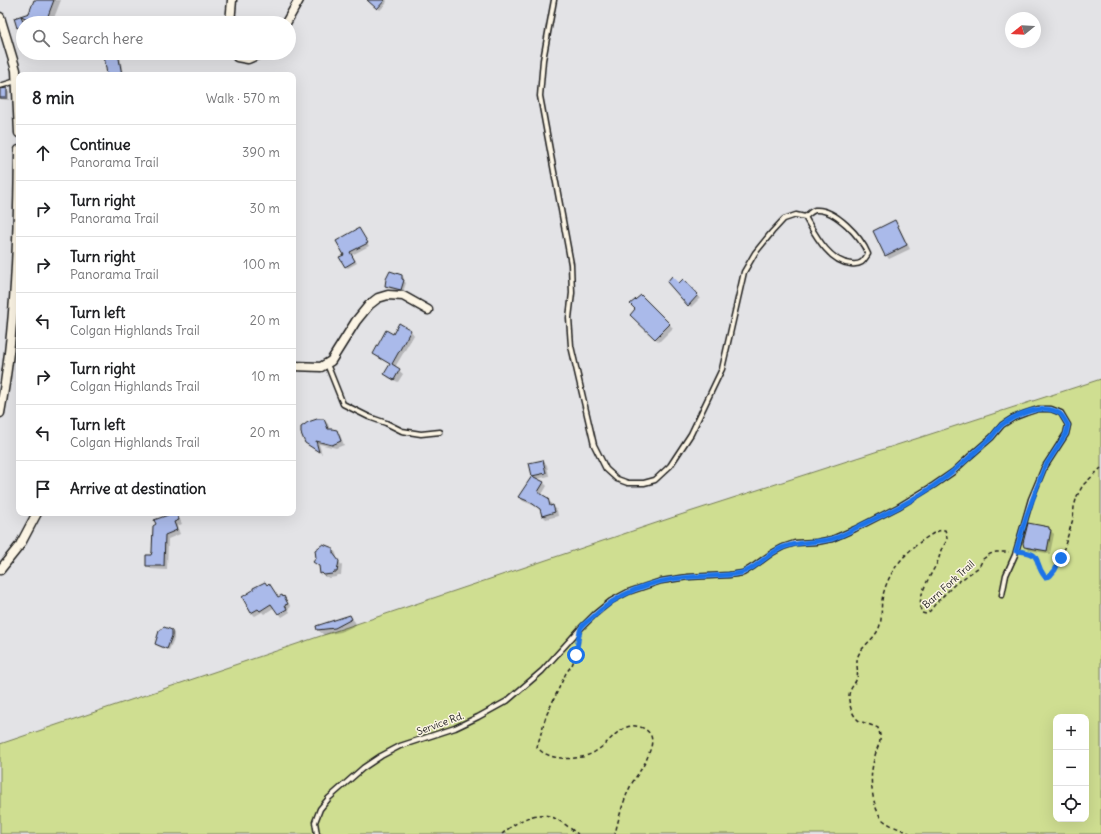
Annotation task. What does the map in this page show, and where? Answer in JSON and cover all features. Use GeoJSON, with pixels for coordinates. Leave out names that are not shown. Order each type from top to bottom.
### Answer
{"type":"FeatureCollection","features":[{"type":"Feature","properties":{"kind":"street"},"geometry":{"type":"LineString","coordinates":[[231,16],[232,0]]}},
{"type":"Feature","properties":{"kind":"street"},"geometry":{"type":"LineString","coordinates":[[290,16],[299,0]]}},
{"type":"Feature","properties":{"kind":"street"},"geometry":{"type":"LineString","coordinates":[[0,18],[16,70],[16,81]]}},
{"type":"Feature","properties":{"kind":"street"},"geometry":{"type":"LineString","coordinates":[[0,413],[3,380],[10,348],[16,258]]}},
{"type":"Feature","properties":{"kind":"street"},"geometry":{"type":"LineString","coordinates":[[296,366],[321,367],[331,361],[356,321],[369,305],[378,298],[388,295],[403,296],[428,310]]}},
{"type":"Feature","properties":{"kind":"street"},"geometry":{"type":"LineString","coordinates":[[0,570],[20,545],[35,516]]}},
{"type":"Feature","properties":{"kind":"lane"},"geometry":{"type":"LineString","coordinates":[[554,0],[543,60],[540,96],[571,264],[572,293],[569,318],[571,346],[594,445],[606,469],[617,479],[628,483],[644,483],[655,480],[670,466],[691,434],[722,369],[744,272],[755,253],[784,219],[796,215],[804,217],[820,242],[827,250],[842,262],[848,264],[858,264],[864,261],[868,254],[866,248],[841,220],[820,210],[813,210],[804,217]]}},
{"type":"Feature","properties":{"kind":"lane"},"geometry":{"type":"LineString","coordinates":[[0,86],[16,81]]}},
{"type":"Feature","properties":{"kind":"lane"},"geometry":{"type":"LineString","coordinates":[[326,363],[344,404],[369,417],[402,431],[421,434],[440,432]]}},
{"type":"Feature","properties":{"kind":"lane","name":"Service Rd."},"geometry":{"type":"LineString","coordinates":[[316,834],[315,822],[320,809],[329,798],[363,768],[400,746],[455,728],[507,701],[542,671],[580,629],[611,601],[628,592],[668,580],[743,573],[783,547],[795,543],[817,542],[832,539],[855,529],[898,508],[953,472],[992,437],[1002,425],[1013,418],[1026,412],[1038,409],[1051,409],[1061,413],[1068,425],[1066,434],[1044,468],[1026,517],[1016,551],[1006,575],[1002,594]]}},
{"type":"Feature","properties":{"kind":"path"},"geometry":{"type":"LineString","coordinates":[[1016,551],[1032,554],[1037,558],[1041,572],[1045,577],[1050,576],[1061,558],[1073,519],[1077,496],[1083,485],[1101,468]]}},
{"type":"Feature","properties":{"kind":"path","name":"Barn Fork Trail"},"geometry":{"type":"LineString","coordinates":[[911,834],[883,820],[876,807],[873,791],[872,769],[880,741],[880,734],[878,728],[858,719],[850,705],[848,696],[857,678],[856,661],[859,653],[875,635],[879,627],[882,596],[886,584],[896,565],[917,544],[937,531],[945,530],[947,540],[922,595],[921,610],[922,613],[926,614],[954,585],[979,567],[983,559],[990,554],[996,552],[1016,551]]}},
{"type":"Feature","properties":{"kind":"path"},"geometry":{"type":"LineString","coordinates":[[580,629],[576,655],[549,707],[537,747],[544,754],[550,756],[577,758],[597,751],[615,733],[628,726],[640,727],[651,735],[652,743],[650,750],[643,768],[632,783],[627,794],[615,834]]}},
{"type":"Feature","properties":{"kind":"path"},"geometry":{"type":"LineString","coordinates":[[502,834],[510,827],[527,818],[544,815],[558,820],[578,834]]}},
{"type":"Feature","properties":{"kind":"green space"},"geometry":{"type":"Polygon","coordinates":[[[1101,379],[1101,834],[0,834],[0,744],[674,517],[1101,379]]]}},
{"type":"Feature","properties":{"kind":"building"},"geometry":{"type":"Polygon","coordinates":[[[34,0],[54,0],[48,16],[20,16],[29,13],[34,0]]]}},
{"type":"Feature","properties":{"kind":"building"},"geometry":{"type":"Polygon","coordinates":[[[367,0],[385,0],[377,9],[367,0]]]}},
{"type":"Feature","properties":{"kind":"building"},"geometry":{"type":"Polygon","coordinates":[[[105,60],[119,60],[121,72],[107,72],[105,60]]]}},
{"type":"Feature","properties":{"kind":"building"},"geometry":{"type":"Polygon","coordinates":[[[7,88],[7,98],[0,98],[0,89],[7,88]]]}},
{"type":"Feature","properties":{"kind":"building"},"geometry":{"type":"Polygon","coordinates":[[[895,220],[907,245],[885,256],[873,231],[895,220]]]}},
{"type":"Feature","properties":{"kind":"building"},"geometry":{"type":"Polygon","coordinates":[[[359,228],[368,243],[350,252],[355,261],[345,267],[339,257],[344,255],[336,241],[359,228]]]}},
{"type":"Feature","properties":{"kind":"building"},"geometry":{"type":"Polygon","coordinates":[[[390,271],[402,275],[402,279],[404,280],[401,290],[385,286],[386,279],[390,271]]]}},
{"type":"Feature","properties":{"kind":"building"},"geometry":{"type":"Polygon","coordinates":[[[672,276],[679,283],[683,279],[698,295],[688,306],[667,282],[672,276]]]}},
{"type":"Feature","properties":{"kind":"building"},"geometry":{"type":"Polygon","coordinates":[[[641,295],[670,324],[655,339],[630,315],[635,309],[630,304],[641,295]]]}},
{"type":"Feature","properties":{"kind":"building"},"geometry":{"type":"Polygon","coordinates":[[[399,323],[411,330],[392,364],[400,369],[394,380],[384,374],[390,364],[373,354],[386,330],[393,334],[399,323]]]}},
{"type":"Feature","properties":{"kind":"building"},"geometry":{"type":"Polygon","coordinates":[[[317,419],[324,419],[328,429],[337,430],[341,441],[332,445],[316,441],[319,452],[305,443],[301,433],[301,427],[308,422],[317,419]]]}},
{"type":"Feature","properties":{"kind":"building"},"geometry":{"type":"Polygon","coordinates":[[[543,460],[546,473],[532,476],[529,463],[543,460]]]}},
{"type":"Feature","properties":{"kind":"building"},"geometry":{"type":"Polygon","coordinates":[[[532,476],[544,482],[538,492],[548,498],[550,506],[553,505],[555,512],[542,516],[540,509],[530,502],[518,497],[532,476]]]}},
{"type":"Feature","properties":{"kind":"building"},"geometry":{"type":"Polygon","coordinates":[[[165,516],[177,516],[179,520],[174,522],[177,530],[165,535],[164,566],[146,566],[146,555],[151,555],[152,552],[153,526],[156,524],[154,520],[165,516]]]}},
{"type":"Feature","properties":{"kind":"building"},"geometry":{"type":"Polygon","coordinates":[[[1028,523],[1049,527],[1051,530],[1047,551],[1024,547],[1023,543],[1028,523]]]}},
{"type":"Feature","properties":{"kind":"building"},"geometry":{"type":"Polygon","coordinates":[[[323,544],[333,548],[333,553],[339,561],[337,572],[332,574],[320,574],[319,566],[313,562],[316,558],[315,550],[323,544]]]}},
{"type":"Feature","properties":{"kind":"building"},"geometry":{"type":"Polygon","coordinates":[[[265,582],[267,585],[269,583],[278,597],[282,595],[283,597],[284,596],[288,604],[285,605],[287,609],[278,614],[271,604],[260,611],[258,609],[251,613],[242,597],[253,590],[253,588],[265,582]]]}},
{"type":"Feature","properties":{"kind":"building"},"geometry":{"type":"Polygon","coordinates":[[[350,615],[352,619],[335,628],[317,630],[316,626],[350,615]]]}},
{"type":"Feature","properties":{"kind":"building"},"geometry":{"type":"Polygon","coordinates":[[[164,627],[172,630],[172,636],[167,649],[155,644],[159,631],[164,627]]]}},
{"type":"Feature","properties":{"kind":"route"},"geometry":{"type":"LineString","coordinates":[[576,655],[580,629],[611,601],[628,592],[661,581],[688,577],[743,573],[783,547],[795,543],[817,542],[832,539],[855,529],[898,508],[934,485],[953,472],[992,437],[1002,425],[1026,412],[1038,409],[1051,409],[1061,413],[1068,425],[1066,434],[1044,468],[1032,499],[1016,551],[1026,552],[1037,558],[1041,572],[1045,577],[1050,576],[1061,558]]}}]}
